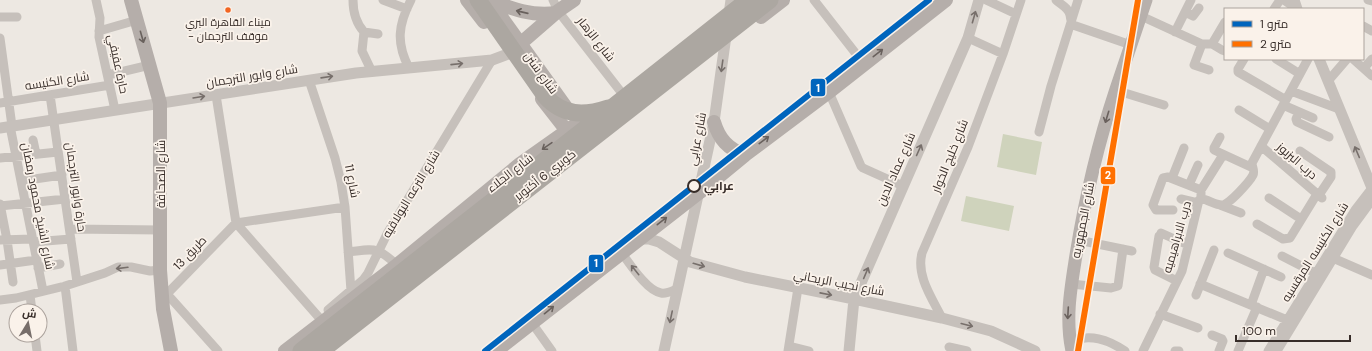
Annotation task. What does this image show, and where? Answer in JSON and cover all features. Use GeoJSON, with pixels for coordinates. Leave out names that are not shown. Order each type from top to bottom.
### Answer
{"type":"FeatureCollection","features":[{"type":"Feature","properties":{"kind":"highway"},"geometry":{"type":"LineString","coordinates":[[478,0],[545,96],[553,104],[562,110],[582,114],[602,110],[618,99]]}},
{"type":"Feature","properties":{"kind":"highway","name":"كوبري 6 أكتوبر"},"geometry":{"type":"LineString","coordinates":[[300,351],[618,99],[748,0]]}},
{"type":"Feature","properties":{"kind":"highway","name":"كوبري 6 أكتوبر"},"geometry":{"type":"LineString","coordinates":[[321,351],[770,0]]}},
{"type":"Feature","properties":{"kind":"main road","name":"شارع الصحافة"},"geometry":{"type":"LineString","coordinates":[[131,0],[160,103],[160,270],[165,296],[163,309],[171,351]]}},
{"type":"Feature","properties":{"kind":"main road","name":"شارع شنن"},"geometry":{"type":"LineString","coordinates":[[467,0],[567,131]]}},
{"type":"Feature","properties":{"kind":"main road","name":"شارع شنن"},"geometry":{"type":"LineString","coordinates":[[489,0],[554,91],[595,145]]}},
{"type":"Feature","properties":{"kind":"main road"},"geometry":{"type":"LineString","coordinates":[[489,0],[508,8],[538,14],[574,0]]}},
{"type":"Feature","properties":{"kind":"main road"},"geometry":{"type":"LineString","coordinates":[[332,351],[469,242],[566,170],[595,145],[783,0]]}},
{"type":"Feature","properties":{"kind":"main road"},"geometry":{"type":"LineString","coordinates":[[496,351],[621,252],[700,192],[745,155],[829,92],[946,0]]}},
{"type":"Feature","properties":{"kind":"main road","name":"شارع الجمهوريه"},"geometry":{"type":"LineString","coordinates":[[1071,346],[1068,318],[1071,284],[1078,240],[1097,154],[1115,90],[1146,0]]}},
{"type":"Feature","properties":{"kind":"main road","name":"شارع الجلاء"},"geometry":{"type":"LineString","coordinates":[[285,351],[321,320],[397,265],[520,164],[578,123],[618,99],[733,2]]}},
{"type":"Feature","properties":{"kind":"main road"},"geometry":{"type":"LineString","coordinates":[[508,54],[556,8]]}},
{"type":"Feature","properties":{"kind":"main road"},"geometry":{"type":"LineString","coordinates":[[714,122],[719,135],[728,146],[736,152],[745,155]]}},
{"type":"Feature","properties":{"kind":"street","name":"حارة عفيفي"},"geometry":{"type":"LineString","coordinates":[[96,0],[100,18],[99,37],[116,110]]}},
{"type":"Feature","properties":{"kind":"street"},"geometry":{"type":"LineString","coordinates":[[353,0],[353,11],[357,22],[364,32],[362,51],[372,72]]}},
{"type":"Feature","properties":{"kind":"street"},"geometry":{"type":"LineString","coordinates":[[383,0],[406,9]]}},
{"type":"Feature","properties":{"kind":"street"},"geometry":{"type":"LineString","coordinates":[[409,68],[400,45],[400,33],[402,20],[411,0]]}},
{"type":"Feature","properties":{"kind":"street"},"geometry":{"type":"LineString","coordinates":[[814,0],[864,64]]}},
{"type":"Feature","properties":{"kind":"street","name":"شارع عماد الدين"},"geometry":{"type":"LineString","coordinates":[[849,351],[854,299],[968,38],[979,0]]}},
{"type":"Feature","properties":{"kind":"street"},"geometry":{"type":"LineString","coordinates":[[986,0],[1016,14]]}},
{"type":"Feature","properties":{"kind":"street","name":"شارع خليج الخوار"},"geometry":{"type":"LineString","coordinates":[[942,318],[921,273],[920,260],[968,147],[1003,54],[1021,0]]}},
{"type":"Feature","properties":{"kind":"street"},"geometry":{"type":"LineString","coordinates":[[1056,0],[1068,10],[1073,25],[1131,45]]}},
{"type":"Feature","properties":{"kind":"street"},"geometry":{"type":"LineString","coordinates":[[1039,132],[1078,0]]}},
{"type":"Feature","properties":{"kind":"street"},"geometry":{"type":"LineString","coordinates":[[1175,32],[1191,0]]}},
{"type":"Feature","properties":{"kind":"street"},"geometry":{"type":"LineString","coordinates":[[1284,0],[1296,8]]}},
{"type":"Feature","properties":{"kind":"street"},"geometry":{"type":"LineString","coordinates":[[1368,0],[1372,1]]}},
{"type":"Feature","properties":{"kind":"street","name":"شارع عرابي"},"geometry":{"type":"LineString","coordinates":[[664,351],[683,258],[700,192],[714,122],[733,2]]}},
{"type":"Feature","properties":{"kind":"street","name":"شارع الزهار"},"geometry":{"type":"LineString","coordinates":[[556,8],[618,99]]}},
{"type":"Feature","properties":{"kind":"street"},"geometry":{"type":"LineString","coordinates":[[1185,12],[1193,16],[1199,8]]}},
{"type":"Feature","properties":{"kind":"street"},"geometry":{"type":"LineString","coordinates":[[1141,16],[1202,44],[1212,44],[1224,50]]}},
{"type":"Feature","properties":{"kind":"street"},"geometry":{"type":"LineString","coordinates":[[0,17],[17,17]]}},
{"type":"Feature","properties":{"kind":"street"},"geometry":{"type":"LineString","coordinates":[[99,30],[137,20]]}},
{"type":"Feature","properties":{"kind":"street"},"geometry":{"type":"LineString","coordinates":[[1212,44],[1224,24]]}},
{"type":"Feature","properties":{"kind":"street"},"geometry":{"type":"LineString","coordinates":[[364,32],[378,34]]}},
{"type":"Feature","properties":{"kind":"street","name":"شارع الشيخ محمود رمضان"},"geometry":{"type":"LineString","coordinates":[[0,38],[7,126],[16,156],[43,292]]}},
{"type":"Feature","properties":{"kind":"street"},"geometry":{"type":"LineString","coordinates":[[968,38],[1003,54]]}},
{"type":"Feature","properties":{"kind":"street"},"geometry":{"type":"LineString","coordinates":[[1202,44],[1194,65],[1208,70]]}},
{"type":"Feature","properties":{"kind":"street","name":"شارع وابور الترجمان"},"geometry":{"type":"LineString","coordinates":[[7,126],[309,80],[492,60],[508,54]]}},
{"type":"Feature","properties":{"kind":"street"},"geometry":{"type":"LineString","coordinates":[[1364,68],[1372,59]]}},
{"type":"Feature","properties":{"kind":"street","name":"شارع الترعه البولاقيه"},"geometry":{"type":"LineString","coordinates":[[321,320],[363,280],[368,273],[388,232],[492,60]]}},
{"type":"Feature","properties":{"kind":"street"},"geometry":{"type":"LineString","coordinates":[[1243,60],[1238,69],[1238,72],[1284,103],[1313,118]]}},
{"type":"Feature","properties":{"kind":"street"},"geometry":{"type":"LineString","coordinates":[[1278,60],[1300,74]]}},
{"type":"Feature","properties":{"kind":"street"},"geometry":{"type":"LineString","coordinates":[[1220,205],[1225,205],[1229,202],[1251,178],[1253,174],[1252,163],[1307,60]]}},
{"type":"Feature","properties":{"kind":"street"},"geometry":{"type":"LineString","coordinates":[[1319,60],[1372,188]]}},
{"type":"Feature","properties":{"kind":"street"},"geometry":{"type":"LineString","coordinates":[[1328,81],[1346,60]]}},
{"type":"Feature","properties":{"kind":"street"},"geometry":{"type":"LineString","coordinates":[[1354,60],[1372,76]]}},
{"type":"Feature","properties":{"kind":"street"},"geometry":{"type":"LineString","coordinates":[[108,75],[150,65]]}},
{"type":"Feature","properties":{"kind":"street","name":"شارع 11"},"geometry":{"type":"LineString","coordinates":[[309,80],[338,170],[345,206],[351,291]]}},
{"type":"Feature","properties":{"kind":"street","name":"شارع الكنيسه"},"geometry":{"type":"LineString","coordinates":[[4,102],[110,85]]}},
{"type":"Feature","properties":{"kind":"street"},"geometry":{"type":"LineString","coordinates":[[1115,90],[1164,105]]}},
{"type":"Feature","properties":{"kind":"street"},"geometry":{"type":"LineString","coordinates":[[1291,91],[1339,108]]}},
{"type":"Feature","properties":{"kind":"street"},"geometry":{"type":"LineString","coordinates":[[829,92],[860,166],[903,186]]}},
{"type":"Feature","properties":{"kind":"street","name":"حارة وابور الترجمان"},"geometry":{"type":"LineString","coordinates":[[50,95],[77,282]]}},
{"type":"Feature","properties":{"kind":"street"},"geometry":{"type":"LineString","coordinates":[[216,95],[236,223],[321,320]]}},
{"type":"Feature","properties":{"kind":"street"},"geometry":{"type":"LineString","coordinates":[[1240,110],[1270,129]]}},
{"type":"Feature","properties":{"kind":"street"},"geometry":{"type":"LineString","coordinates":[[1299,112],[1296,119],[1297,122],[1329,137]]}},
{"type":"Feature","properties":{"kind":"street"},"geometry":{"type":"LineString","coordinates":[[1220,137],[1214,150],[1253,168]]}},
{"type":"Feature","properties":{"kind":"street"},"geometry":{"type":"LineString","coordinates":[[33,140],[36,154]]}},
{"type":"Feature","properties":{"kind":"street","name":"درب البزبوز"},"geometry":{"type":"LineString","coordinates":[[1257,224],[1286,239],[1290,238],[1301,219],[1319,196],[1261,146]]}},
{"type":"Feature","properties":{"kind":"street"},"geometry":{"type":"LineString","coordinates":[[1172,178],[1184,148]]}},
{"type":"Feature","properties":{"kind":"street"},"geometry":{"type":"LineString","coordinates":[[1300,151],[1332,172],[1331,177],[1319,196]]}},
{"type":"Feature","properties":{"kind":"street"},"geometry":{"type":"LineString","coordinates":[[0,158],[58,152]]}},
{"type":"Feature","properties":{"kind":"street"},"geometry":{"type":"LineString","coordinates":[[1200,197],[1223,154]]}},
{"type":"Feature","properties":{"kind":"street"},"geometry":{"type":"LineString","coordinates":[[1189,185],[1198,165]]}},
{"type":"Feature","properties":{"kind":"street"},"geometry":{"type":"LineString","coordinates":[[21,181],[62,175]]}},
{"type":"Feature","properties":{"kind":"street"},"geometry":{"type":"LineString","coordinates":[[1173,210],[1156,210],[1153,205],[1163,178],[1167,176],[1189,185],[1200,197]]}},
{"type":"Feature","properties":{"kind":"street","name":"شارع الكنيسه المرقسيه"},"geometry":{"type":"LineString","coordinates":[[1277,351],[1303,301],[1355,210],[1372,188]]}},
{"type":"Feature","properties":{"kind":"street"},"geometry":{"type":"LineString","coordinates":[[1181,199],[1200,197]]}},
{"type":"Feature","properties":{"kind":"street","name":"درب الابراهيميه"},"geometry":{"type":"LineString","coordinates":[[1143,351],[1182,271],[1200,197],[1241,213]]}},
{"type":"Feature","properties":{"kind":"street"},"geometry":{"type":"LineString","coordinates":[[1269,198],[1301,219]]}},
{"type":"Feature","properties":{"kind":"street"},"geometry":{"type":"LineString","coordinates":[[13,282],[11,264],[4,240],[0,206],[65,199]]}},
{"type":"Feature","properties":{"kind":"street","name":"شارع الكنيسه المرقسيه"},"geometry":{"type":"LineString","coordinates":[[1318,275],[1333,258],[1353,226],[1372,200]]}},
{"type":"Feature","properties":{"kind":"street"},"geometry":{"type":"LineString","coordinates":[[236,223],[345,206]]}},
{"type":"Feature","properties":{"kind":"street","name":"طريق 13"},"geometry":{"type":"LineString","coordinates":[[165,296],[236,223]]}},
{"type":"Feature","properties":{"kind":"street"},"geometry":{"type":"LineString","coordinates":[[4,240],[33,241],[71,234],[161,230]]}},
{"type":"Feature","properties":{"kind":"street"},"geometry":{"type":"LineString","coordinates":[[1177,281],[1155,270],[1154,266],[1160,234],[1188,245]]}},
{"type":"Feature","properties":{"kind":"street","name":"شارع نجيب الريحاني"},"geometry":{"type":"LineString","coordinates":[[639,238],[659,242],[690,262],[745,277],[942,318],[991,332],[1035,351]]}},
{"type":"Feature","properties":{"kind":"street"},"geometry":{"type":"LineString","coordinates":[[1071,284],[1111,288],[1118,286],[1127,250],[1078,240]]}},
{"type":"Feature","properties":{"kind":"street"},"geometry":{"type":"LineString","coordinates":[[348,252],[379,250],[397,265]]}},
{"type":"Feature","properties":{"kind":"street"},"geometry":{"type":"LineString","coordinates":[[1196,295],[1214,250]]}},
{"type":"Feature","properties":{"kind":"street"},"geometry":{"type":"LineString","coordinates":[[621,252],[646,284],[653,290],[661,293],[669,293],[677,289]]}},
{"type":"Feature","properties":{"kind":"street"},"geometry":{"type":"LineString","coordinates":[[1228,253],[1281,277]]}},
{"type":"Feature","properties":{"kind":"street"},"geometry":{"type":"LineString","coordinates":[[1282,256],[1318,275]]}},
{"type":"Feature","properties":{"kind":"street"},"geometry":{"type":"LineString","coordinates":[[1333,258],[1372,275]]}},
{"type":"Feature","properties":{"kind":"street"},"geometry":{"type":"LineString","coordinates":[[0,265],[60,264]]}},
{"type":"Feature","properties":{"kind":"street"},"geometry":{"type":"LineString","coordinates":[[0,300],[43,292],[65,286],[105,273],[118,267],[131,267],[150,271],[160,270]]}},
{"type":"Feature","properties":{"kind":"street"},"geometry":{"type":"LineString","coordinates":[[1238,351],[1254,306],[1264,269]]}},
{"type":"Feature","properties":{"kind":"street"},"geometry":{"type":"LineString","coordinates":[[1200,284],[1288,320]]}},
{"type":"Feature","properties":{"kind":"street"},"geometry":{"type":"LineString","coordinates":[[65,286],[73,351]]}},
{"type":"Feature","properties":{"kind":"street"},"geometry":{"type":"LineString","coordinates":[[798,288],[788,349],[809,351]]}},
{"type":"Feature","properties":{"kind":"street"},"geometry":{"type":"LineString","coordinates":[[30,294],[31,303]]}},
{"type":"Feature","properties":{"kind":"street"},"geometry":{"type":"LineString","coordinates":[[165,296],[218,351]]}},
{"type":"Feature","properties":{"kind":"street","name":"شارع الكنيسه المرقسيه"},"geometry":{"type":"LineString","coordinates":[[1268,351],[1288,320],[1303,301]]}},
{"type":"Feature","properties":{"kind":"street"},"geometry":{"type":"LineString","coordinates":[[1160,314],[1198,328]]}},
{"type":"Feature","properties":{"kind":"street"},"geometry":{"type":"LineString","coordinates":[[532,323],[552,351]]}},
{"type":"Feature","properties":{"kind":"street"},"geometry":{"type":"LineString","coordinates":[[1212,335],[1222,339],[1223,341],[1219,351]]}},
{"type":"Feature","properties":{"kind":"street"},"geometry":{"type":"LineString","coordinates":[[1071,346],[1081,338],[1093,338],[1109,342],[1123,351]]}},
{"type":"Feature","properties":{"kind":"street"},"geometry":{"type":"LineString","coordinates":[[949,347],[967,351]]}},
{"type":"Feature","properties":{"kind":"green space"},"geometry":{"type":"Polygon","coordinates":[[[1003,134],[1042,142],[1036,175],[997,167],[1003,134]]]}},
{"type":"Feature","properties":{"kind":"green space"},"geometry":{"type":"Polygon","coordinates":[[[966,196],[1014,206],[1009,231],[961,221],[966,196]]]}},
{"type":"Feature","properties":{"kind":"metro line","name":"1"},"geometry":{"type":"LineString","coordinates":[[485,351],[929,0]]}},
{"type":"Feature","properties":{"kind":"metro line","name":"2"},"geometry":{"type":"LineString","coordinates":[[1078,351],[1138,0]]}},
{"type":"Feature","properties":{"kind":"place","name":"ميناء القاهرة البري - موقف الترجمان"},"geometry":{"type":"Point","coordinates":[228,10]}},
{"type":"Feature","properties":{"kind":"place","name":"عرابي"},"geometry":{"type":"Point","coordinates":[694,186]}}]}
